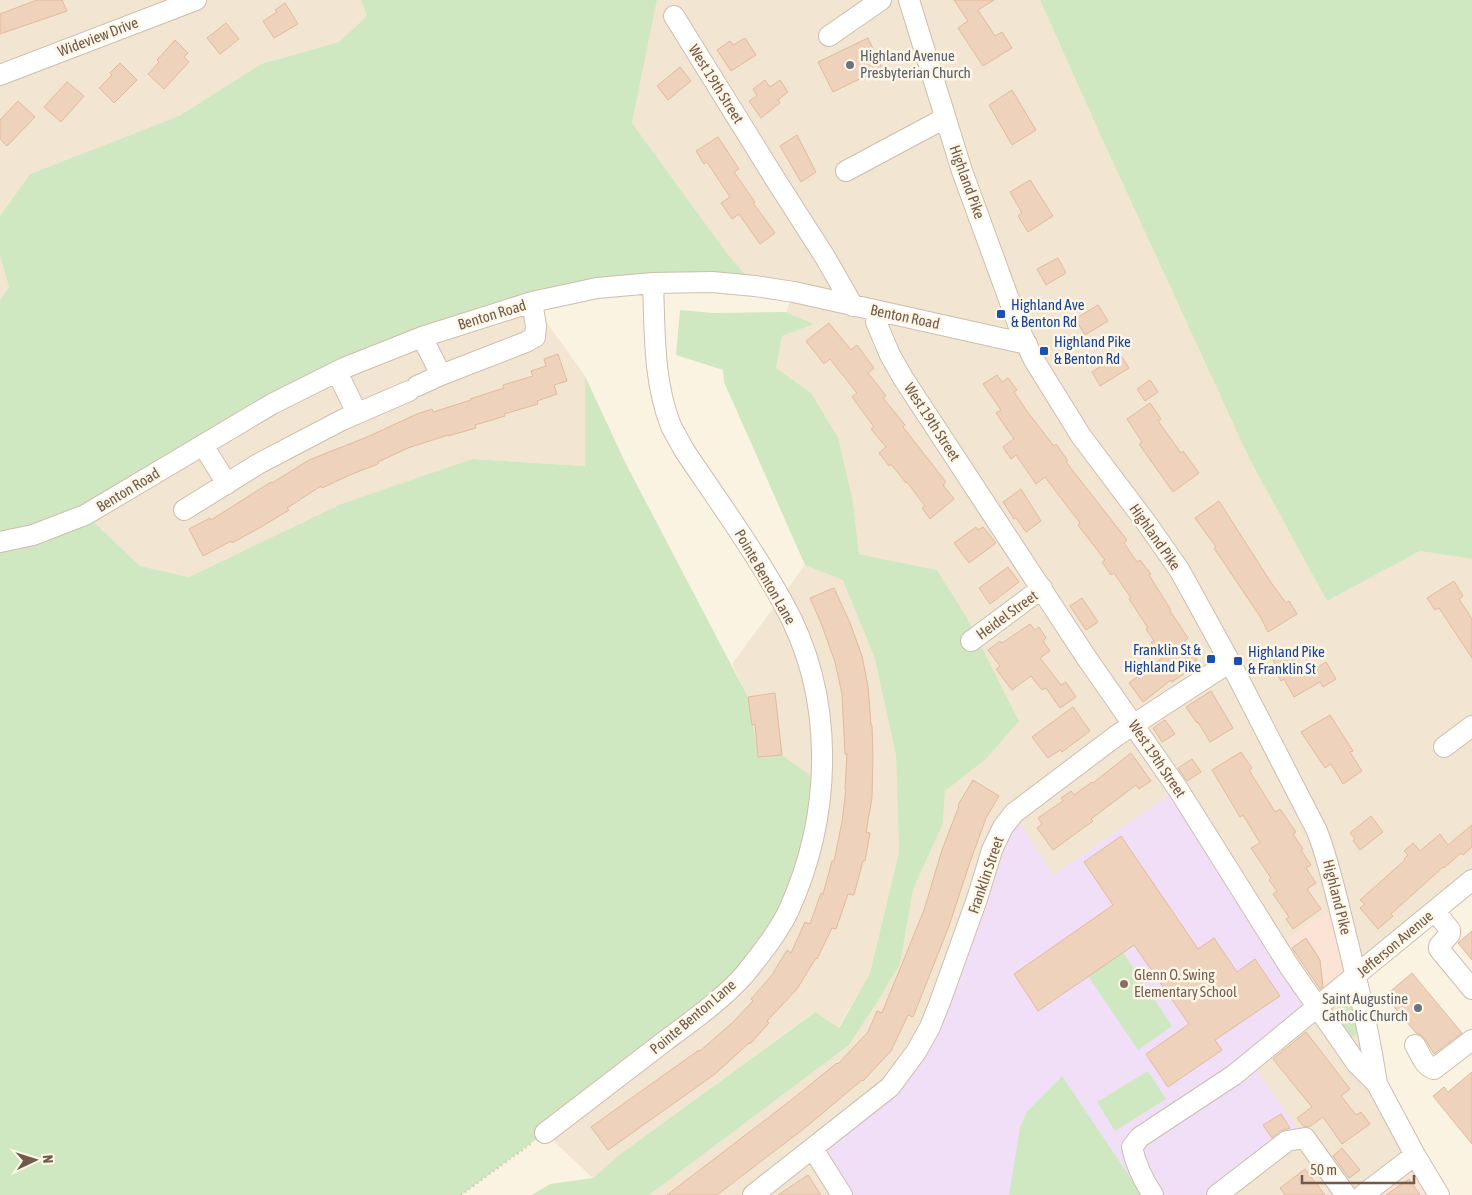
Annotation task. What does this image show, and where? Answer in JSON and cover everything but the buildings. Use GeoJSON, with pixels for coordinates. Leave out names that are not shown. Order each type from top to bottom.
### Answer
{"type":"FeatureCollection","features":[{"type":"Feature","properties":{"kind":"street","name":"Wideview Drive"},"geometry":{"type":"LineString","coordinates":[[0,75],[196,0]]}},
{"type":"Feature","properties":{"kind":"street"},"geometry":{"type":"LineString","coordinates":[[829,36],[881,0]]}},
{"type":"Feature","properties":{"kind":"street","name":"Highland Pike"},"geometry":{"type":"LineString","coordinates":[[909,0],[962,171],[1034,360],[1081,436],[1180,571],[1230,662],[1318,831],[1326,854],[1356,976],[1370,1040],[1377,1084]]}},
{"type":"Feature","properties":{"kind":"street","name":"West 19th Street"},"geometry":{"type":"LineString","coordinates":[[674,16],[825,257],[853,306]]}},
{"type":"Feature","properties":{"kind":"street"},"geometry":{"type":"LineString","coordinates":[[846,171],[945,118]]}},
{"type":"Feature","properties":{"kind":"street","name":"Benton Road"},"geometry":{"type":"LineString","coordinates":[[0,542],[33,535],[85,515],[272,404],[336,372],[422,337],[532,302],[597,288],[653,283],[712,282],[755,286],[794,292],[1027,344]]}},
{"type":"Feature","properties":{"kind":"street","name":"Pointe Benton Lane"},"geometry":{"type":"LineString","coordinates":[[545,1133],[704,1011],[744,975],[778,929],[788,912],[801,879],[815,831],[821,792],[823,755],[821,719],[812,674],[799,637],[783,602],[684,450],[672,427],[663,403],[656,360],[653,283]]}},
{"type":"Feature","properties":{"kind":"street"},"geometry":{"type":"LineString","coordinates":[[184,510],[258,464],[357,413],[441,375],[535,337],[536,326],[532,302]]}},
{"type":"Feature","properties":{"kind":"street","name":"West 19th Street"},"geometry":{"type":"LineString","coordinates":[[876,322],[890,355],[903,378],[992,515],[1086,657],[1134,724],[1234,877],[1289,966],[1357,1064],[1377,1084],[1414,1155],[1438,1195]]}},
{"type":"Feature","properties":{"kind":"street"},"geometry":{"type":"LineString","coordinates":[[422,337],[441,375]]}},
{"type":"Feature","properties":{"kind":"street"},"geometry":{"type":"LineString","coordinates":[[336,372],[357,413]]}},
{"type":"Feature","properties":{"kind":"street"},"geometry":{"type":"LineString","coordinates":[[203,445],[226,484]]}},
{"type":"Feature","properties":{"kind":"street","name":"Heidel Street"},"geometry":{"type":"LineString","coordinates":[[971,641],[1042,588]]}},
{"type":"Feature","properties":{"kind":"street","name":"Franklin Street"},"geometry":{"type":"LineString","coordinates":[[753,1195],[890,1087],[904,1070],[930,1027],[977,899],[992,850],[1003,827],[1014,813],[1116,736],[1230,662]]}},
{"type":"Feature","properties":{"kind":"street"},"geometry":{"type":"LineString","coordinates":[[1444,747],[1472,726]]}},
{"type":"Feature","properties":{"kind":"street","name":"Jefferson Avenue"},"geometry":{"type":"LineString","coordinates":[[1153,1195],[1141,1177],[1135,1163],[1132,1147],[1140,1136],[1234,1075],[1472,880]]}},
{"type":"Feature","properties":{"kind":"street"},"geometry":{"type":"LineString","coordinates":[[1435,911],[1450,930],[1450,934],[1439,946],[1439,949],[1472,989]]}},
{"type":"Feature","properties":{"kind":"street"},"geometry":{"type":"LineString","coordinates":[[1415,1045],[1429,1068],[1434,1069],[1472,1040]]}},
{"type":"Feature","properties":{"kind":"street"},"geometry":{"type":"LineString","coordinates":[[1217,1195],[1287,1141],[1305,1138],[1346,1195]]}},
{"type":"Feature","properties":{"kind":"street"},"geometry":{"type":"LineString","coordinates":[[813,1149],[842,1195]]}},
{"type":"Feature","properties":{"kind":"street"},"geometry":{"type":"LineString","coordinates":[[1362,1195],[1414,1155]]}},
{"type":"Feature","properties":{"kind":"path"},"geometry":{"type":"LineString","coordinates":[[461,1195],[545,1133]]}},
{"type":"Feature","properties":{"kind":"shaded area"},"geometry":{"type":"Polygon","coordinates":[[[0,0],[361,0],[367,16],[339,42],[261,64],[179,116],[30,174],[0,216],[0,0]]]}},
{"type":"Feature","properties":{"kind":"shaded area"},"geometry":{"type":"Polygon","coordinates":[[[657,0],[1040,0],[1249,458],[1327,601],[1420,551],[1472,559],[1472,880],[1357,976],[1370,1040],[1415,1155],[1363,1195],[1217,1195],[1276,945],[1178,789],[1053,875],[1014,814],[842,1195],[649,1195],[849,1045],[900,964],[913,890],[943,823],[945,791],[986,759],[1019,721],[966,616],[937,570],[859,554],[853,502],[811,393],[776,368],[782,336],[814,324],[786,312],[794,293],[755,286],[726,252],[632,123],[657,0]]]}},
{"type":"Feature","properties":{"kind":"shaded area"},"geometry":{"type":"Polygon","coordinates":[[[0,256],[9,287],[0,300],[0,256]]]}},
{"type":"Feature","properties":{"kind":"shaded area"},"geometry":{"type":"Polygon","coordinates":[[[532,302],[585,376],[585,466],[472,459],[341,504],[189,577],[140,566],[85,515],[272,404],[532,302]]]}},
{"type":"Feature","properties":{"kind":"shaded area"},"geometry":{"type":"Polygon","coordinates":[[[805,565],[843,579],[875,659],[896,756],[899,852],[870,973],[838,1028],[814,1012],[619,1155],[593,1178],[545,1133],[758,757],[748,697],[732,664],[805,565]]]}},
{"type":"Feature","properties":{"kind":"shaded area","name":"Glenn O. Swing Elementary School"},"geometry":{"type":"Polygon","coordinates":[[[1178,789],[1318,1007],[1250,1061],[1305,1138],[1217,1195],[842,1195],[813,1149],[904,1070],[1014,813],[1053,875],[1178,789]]]}},
{"type":"Feature","properties":{"kind":"shaded area"},"geometry":{"type":"Polygon","coordinates":[[[1339,904],[1357,976],[1318,1007],[1276,945],[1339,904]]]}},
{"type":"Feature","properties":{"kind":"shaded area"},"geometry":{"type":"Polygon","coordinates":[[[1415,1155],[1439,1195],[1363,1195],[1415,1155]]]}},
{"type":"Feature","properties":{"kind":"green space"},"geometry":{"type":"Polygon","coordinates":[[[361,0],[657,0],[632,123],[726,252],[755,286],[597,288],[344,368],[86,515],[140,566],[189,577],[341,504],[472,459],[585,466],[585,376],[625,462],[748,697],[758,757],[782,755],[808,774],[821,792],[801,879],[744,975],[545,1133],[461,1195],[0,1195],[0,300],[9,287],[0,256],[0,216],[30,174],[179,116],[261,64],[339,42],[367,16],[361,0]]]}},
{"type":"Feature","properties":{"kind":"green space"},"geometry":{"type":"Polygon","coordinates":[[[1040,0],[1472,0],[1472,559],[1420,551],[1327,601],[1249,458],[1040,0]]]}},
{"type":"Feature","properties":{"kind":"green space"},"geometry":{"type":"Polygon","coordinates":[[[680,310],[713,313],[786,312],[814,324],[782,336],[776,368],[811,393],[838,438],[853,502],[859,554],[937,570],[966,616],[1019,721],[986,759],[945,791],[943,823],[913,890],[900,964],[849,1045],[649,1195],[532,1195],[550,1184],[593,1178],[619,1155],[815,1012],[839,1028],[870,973],[899,852],[896,756],[875,659],[843,580],[805,565],[724,382],[723,370],[676,355],[680,310]]]}},
{"type":"Feature","properties":{"kind":"green space"},"geometry":{"type":"Polygon","coordinates":[[[1123,952],[1172,1026],[1138,1050],[1088,976],[1123,952]]]}},
{"type":"Feature","properties":{"kind":"green space"},"geometry":{"type":"Polygon","coordinates":[[[1345,1001],[1350,1001],[1352,1004],[1358,1031],[1357,1034],[1351,1037],[1348,1036],[1335,1010],[1345,1001]]]}},
{"type":"Feature","properties":{"kind":"green space"},"geometry":{"type":"Polygon","coordinates":[[[1148,1071],[1166,1099],[1115,1131],[1097,1102],[1148,1071]]]}},
{"type":"Feature","properties":{"kind":"green space"},"geometry":{"type":"Polygon","coordinates":[[[1062,1076],[1142,1195],[1009,1195],[1020,1128],[1026,1113],[1062,1076]]]}},
{"type":"Feature","properties":{"kind":"place","name":"Highland Avenue Presbyterian Church"},"geometry":{"type":"Point","coordinates":[850,65]}},
{"type":"Feature","properties":{"kind":"place","name":"Highland Ave & Benton Rd"},"geometry":{"type":"Point","coordinates":[1001,314]}},
{"type":"Feature","properties":{"kind":"place","name":"Highland Pike & Benton Rd"},"geometry":{"type":"Point","coordinates":[1044,351]}},
{"type":"Feature","properties":{"kind":"place","name":"Franklin St & Highland Pike"},"geometry":{"type":"Point","coordinates":[1211,659]}},
{"type":"Feature","properties":{"kind":"place","name":"Highland Pike & Franklin St"},"geometry":{"type":"Point","coordinates":[1238,661]}},
{"type":"Feature","properties":{"kind":"place","name":"Glenn O. Swing Elementary School"},"geometry":{"type":"Point","coordinates":[1124,984]}},
{"type":"Feature","properties":{"kind":"place","name":"Saint Augustine Catholic Church"},"geometry":{"type":"Point","coordinates":[1418,1008]}}]}
